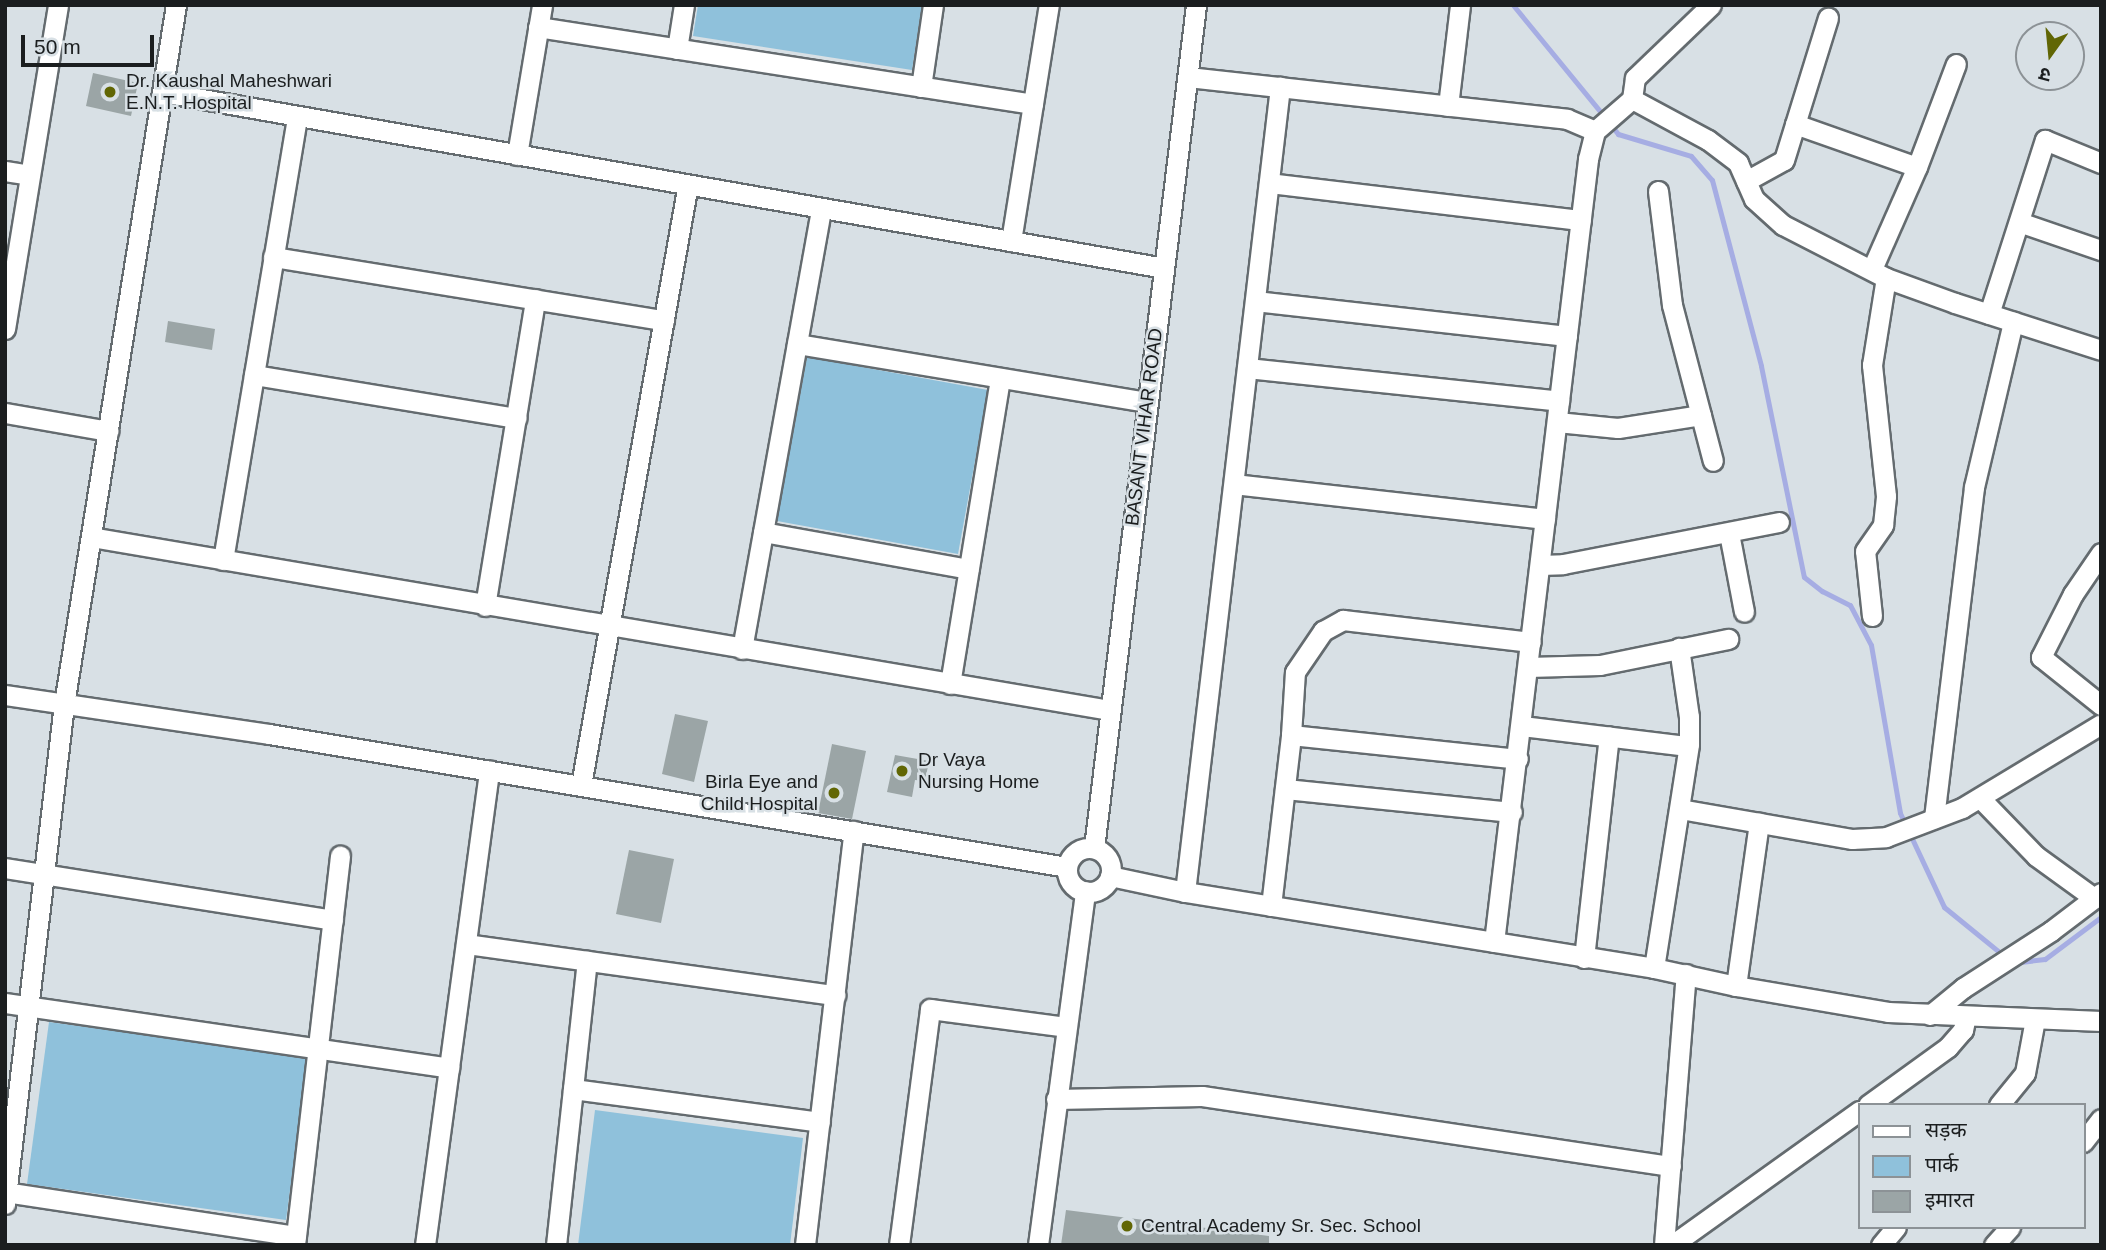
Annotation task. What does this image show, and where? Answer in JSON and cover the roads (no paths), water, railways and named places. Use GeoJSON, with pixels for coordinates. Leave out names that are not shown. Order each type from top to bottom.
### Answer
{"type":"FeatureCollection","features":[{"type":"Feature","properties":{"kind":"street"},"geometry":{"type":"LineString","coordinates":[[5,329],[10,276],[58,5]]}},
{"type":"Feature","properties":{"kind":"street"},"geometry":{"type":"LineString","coordinates":[[176,5],[64,704],[6,1196],[296,1240],[340,856]]}},
{"type":"Feature","properties":{"kind":"street"},"geometry":{"type":"LineString","coordinates":[[517,155],[542,5]]}},
{"type":"Feature","properties":{"kind":"street"},"geometry":{"type":"LineString","coordinates":[[677,48],[684,5]]}},
{"type":"Feature","properties":{"kind":"street"},"geometry":{"type":"LineString","coordinates":[[921,87],[933,5]]}},
{"type":"Feature","properties":{"kind":"street"},"geometry":{"type":"LineString","coordinates":[[1011,241],[1049,5]]}},
{"type":"Feature","properties":{"kind":"street","name":"BASANT VIHAR ROAD"},"geometry":{"type":"LineString","coordinates":[[1094,848],[1196,5]]}},
{"type":"Feature","properties":{"kind":"street"},"geometry":{"type":"LineString","coordinates":[[1494,942],[1512,812],[1581,220],[1595,131],[1625,105],[1634,78],[1710,5]]}},
{"type":"Feature","properties":{"kind":"street"},"geometry":{"type":"LineString","coordinates":[[1448,106],[1455,6]]}},
{"type":"Feature","properties":{"kind":"street"},"geometry":{"type":"LineString","coordinates":[[1746,181],[1784,160],[1828,18]]}},
{"type":"Feature","properties":{"kind":"street"},"geometry":{"type":"LineString","coordinates":[[538,27],[1033,104]]}},
{"type":"Feature","properties":{"kind":"street"},"geometry":{"type":"LineString","coordinates":[[1872,616],[1865,551],[1883,525],[1886,496],[1872,365],[1879,273],[1956,64]]}},
{"type":"Feature","properties":{"kind":"street"},"geometry":{"type":"LineString","coordinates":[[1188,77],[1567,119],[1595,131]]}},
{"type":"Feature","properties":{"kind":"street"},"geometry":{"type":"LineString","coordinates":[[1185,892],[1280,87]]}},
{"type":"Feature","properties":{"kind":"street"},"geometry":{"type":"LineString","coordinates":[[162,92],[1164,268]]}},
{"type":"Feature","properties":{"kind":"street"},"geometry":{"type":"LineString","coordinates":[[1625,105],[1708,140],[1738,163],[1754,199],[1783,225],[1879,273],[1989,314],[2101,350]]}},
{"type":"Feature","properties":{"kind":"street"},"geometry":{"type":"LineString","coordinates":[[223,560],[297,116]]}},
{"type":"Feature","properties":{"kind":"street"},"geometry":{"type":"LineString","coordinates":[[1795,124],[1917,167]]}},
{"type":"Feature","properties":{"kind":"street"},"geometry":{"type":"LineString","coordinates":[[1989,314],[2045,141],[2101,163]]}},
{"type":"Feature","properties":{"kind":"street"},"geometry":{"type":"LineString","coordinates":[[5,171],[30,175]]}},
{"type":"Feature","properties":{"kind":"street"},"geometry":{"type":"LineString","coordinates":[[1269,183],[1581,220]]}},
{"type":"Feature","properties":{"kind":"street"},"geometry":{"type":"LineString","coordinates":[[580,785],[688,184]]}},
{"type":"Feature","properties":{"kind":"street"},"geometry":{"type":"LineString","coordinates":[[1658,191],[1672,305],[1713,461]]}},
{"type":"Feature","properties":{"kind":"street"},"geometry":{"type":"LineString","coordinates":[[742,649],[821,208]]}},
{"type":"Feature","properties":{"kind":"street"},"geometry":{"type":"LineString","coordinates":[[2019,222],[2101,250]]}},
{"type":"Feature","properties":{"kind":"street"},"geometry":{"type":"LineString","coordinates":[[273,257],[664,320]]}},
{"type":"Feature","properties":{"kind":"street"},"geometry":{"type":"LineString","coordinates":[[485,606],[535,299]]}},
{"type":"Feature","properties":{"kind":"street"},"geometry":{"type":"LineString","coordinates":[[1255,301],[1567,336]]}},
{"type":"Feature","properties":{"kind":"street"},"geometry":{"type":"LineString","coordinates":[[1930,820],[1974,487],[2013,322]]}},
{"type":"Feature","properties":{"kind":"street"},"geometry":{"type":"LineString","coordinates":[[797,344],[1147,402]]}},
{"type":"Feature","properties":{"kind":"street"},"geometry":{"type":"LineString","coordinates":[[1247,368],[1559,401]]}},
{"type":"Feature","properties":{"kind":"street"},"geometry":{"type":"LineString","coordinates":[[254,374],[516,418]]}},
{"type":"Feature","properties":{"kind":"street"},"geometry":{"type":"LineString","coordinates":[[950,684],[1000,378]]}},
{"type":"Feature","properties":{"kind":"street"},"geometry":{"type":"LineString","coordinates":[[5,413],[108,431]]}},
{"type":"Feature","properties":{"kind":"street"},"geometry":{"type":"LineString","coordinates":[[1557,422],[1618,428],[1701,415]]}},
{"type":"Feature","properties":{"kind":"street"},"geometry":{"type":"LineString","coordinates":[[1234,484],[1545,519]]}},
{"type":"Feature","properties":{"kind":"street"},"geometry":{"type":"LineString","coordinates":[[1540,565],[1563,564],[1779,522]]}},
{"type":"Feature","properties":{"kind":"street"},"geometry":{"type":"LineString","coordinates":[[763,533],[969,569]]}},
{"type":"Feature","properties":{"kind":"street"},"geometry":{"type":"LineString","coordinates":[[1729,533],[1744,612]]}},
{"type":"Feature","properties":{"kind":"street"},"geometry":{"type":"LineString","coordinates":[[91,537],[1109,710]]}},
{"type":"Feature","properties":{"kind":"street"},"geometry":{"type":"LineString","coordinates":[[2101,553],[2073,594],[2041,657],[2101,705]]}},
{"type":"Feature","properties":{"kind":"street"},"geometry":{"type":"LineString","coordinates":[[1271,906],[1292,735],[1295,672],[1323,631],[1343,620],[1531,642]]}},
{"type":"Feature","properties":{"kind":"street"},"geometry":{"type":"LineString","coordinates":[[1528,667],[1600,665],[1728,639]]}},
{"type":"Feature","properties":{"kind":"street"},"geometry":{"type":"LineString","coordinates":[[1654,968],[1688,746],[1689,717],[1679,648]]}},
{"type":"Feature","properties":{"kind":"street"},"geometry":{"type":"LineString","coordinates":[[5,695],[489,770],[1067,867]]}},
{"type":"Feature","properties":{"kind":"street"},"geometry":{"type":"LineString","coordinates":[[1680,809],[1852,839],[1886,837],[1980,798],[2101,724]]}},
{"type":"Feature","properties":{"kind":"street"},"geometry":{"type":"LineString","coordinates":[[1522,726],[1688,746]]}},
{"type":"Feature","properties":{"kind":"street"},"geometry":{"type":"LineString","coordinates":[[1292,735],[1518,759]]}},
{"type":"Feature","properties":{"kind":"street"},"geometry":{"type":"LineString","coordinates":[[1584,958],[1609,736]]}},
{"type":"Feature","properties":{"kind":"street"},"geometry":{"type":"LineString","coordinates":[[425,1245],[489,770]]}},
{"type":"Feature","properties":{"kind":"street"},"geometry":{"type":"LineString","coordinates":[[1285,789],[1512,812]]}},
{"type":"Feature","properties":{"kind":"street"},"geometry":{"type":"LineString","coordinates":[[1930,1015],[1963,988],[2025,945],[2051,931],[2097,896],[2036,856],[1980,798]]}},
{"type":"Feature","properties":{"kind":"street"},"geometry":{"type":"LineString","coordinates":[[1736,986],[1759,823]]}},
{"type":"Feature","properties":{"kind":"street"},"geometry":{"type":"LineString","coordinates":[[805,1245],[854,831]]}},
{"type":"Feature","properties":{"kind":"street"},"geometry":{"type":"LineString","coordinates":[[1094,848],[1107,858],[1110,876],[1101,888],[1085,891],[1071,883],[1067,867],[1077,851],[1094,848]]}},
{"type":"Feature","properties":{"kind":"street"},"geometry":{"type":"LineString","coordinates":[[5,868],[333,920]]}},
{"type":"Feature","properties":{"kind":"street"},"geometry":{"type":"LineString","coordinates":[[1110,876],[1185,892],[1654,968],[1736,986],[1888,1012],[2101,1021]]}},
{"type":"Feature","properties":{"kind":"street"},"geometry":{"type":"LineString","coordinates":[[1038,1245],[1085,891]]}},
{"type":"Feature","properties":{"kind":"street"},"geometry":{"type":"LineString","coordinates":[[466,944],[835,995]]}},
{"type":"Feature","properties":{"kind":"street"},"geometry":{"type":"LineString","coordinates":[[556,1245],[587,961]]}},
{"type":"Feature","properties":{"kind":"street"},"geometry":{"type":"LineString","coordinates":[[1664,1245],[1686,974]]}},
{"type":"Feature","properties":{"kind":"street"},"geometry":{"type":"LineString","coordinates":[[5,1003],[449,1068]]}},
{"type":"Feature","properties":{"kind":"street"},"geometry":{"type":"LineString","coordinates":[[899,1245],[930,1009],[1066,1027]]}},
{"type":"Feature","properties":{"kind":"street"},"geometry":{"type":"LineString","coordinates":[[1871,1103],[1948,1047],[1963,1030],[1966,1016]]}},
{"type":"Feature","properties":{"kind":"street"},"geometry":{"type":"LineString","coordinates":[[2001,1103],[2025,1073],[2035,1019]]}},
{"type":"Feature","properties":{"kind":"street"},"geometry":{"type":"LineString","coordinates":[[573,1089],[820,1122]]}},
{"type":"Feature","properties":{"kind":"street"},"geometry":{"type":"LineString","coordinates":[[1056,1099],[1202,1096],[1671,1166]]}},
{"type":"Feature","properties":{"kind":"street"},"geometry":{"type":"LineString","coordinates":[[1672,1245],[1857,1112]]}},
{"type":"Feature","properties":{"kind":"street"},"geometry":{"type":"LineString","coordinates":[[2085,1139],[2101,1119]]}},
{"type":"Feature","properties":{"kind":"street"},"geometry":{"type":"LineString","coordinates":[[1881,1245],[1894,1229]]}},
{"type":"Feature","properties":{"kind":"street"},"geometry":{"type":"LineString","coordinates":[[1994,1245],[2008,1229]]}},
{"type":"Feature","properties":{"kind":"waterway"},"geometry":{"type":"LineString","coordinates":[[1513,5],[1604,116]]}},
{"type":"Feature","properties":{"kind":"waterway"},"geometry":{"type":"LineString","coordinates":[[1610,124],[1618,134],[1691,156],[1712,180],[1761,366],[1804,577],[1822,591],[1850,605],[1871,645],[1900,813],[1944,907],[2004,956]]}},
{"type":"Feature","properties":{"kind":"waterway"},"geometry":{"type":"LineString","coordinates":[[2012,963],[2045,959],[2101,917]]}},
{"type":"Feature","properties":{"kind":"place","name":"Dr. Kaushal Maheshwari E.N.T. Hospital"},"geometry":{"type":"Point","coordinates":[110,92]}},
{"type":"Feature","properties":{"kind":"place","name":"Dr Vaya Nursing Home"},"geometry":{"type":"Point","coordinates":[902,771]}},
{"type":"Feature","properties":{"kind":"place","name":"Birla Eye and Child Hospital"},"geometry":{"type":"Point","coordinates":[834,793]}},
{"type":"Feature","properties":{"kind":"place","name":"Central Academy Sr. Sec. School"},"geometry":{"type":"Point","coordinates":[1127,1226]}}]}
